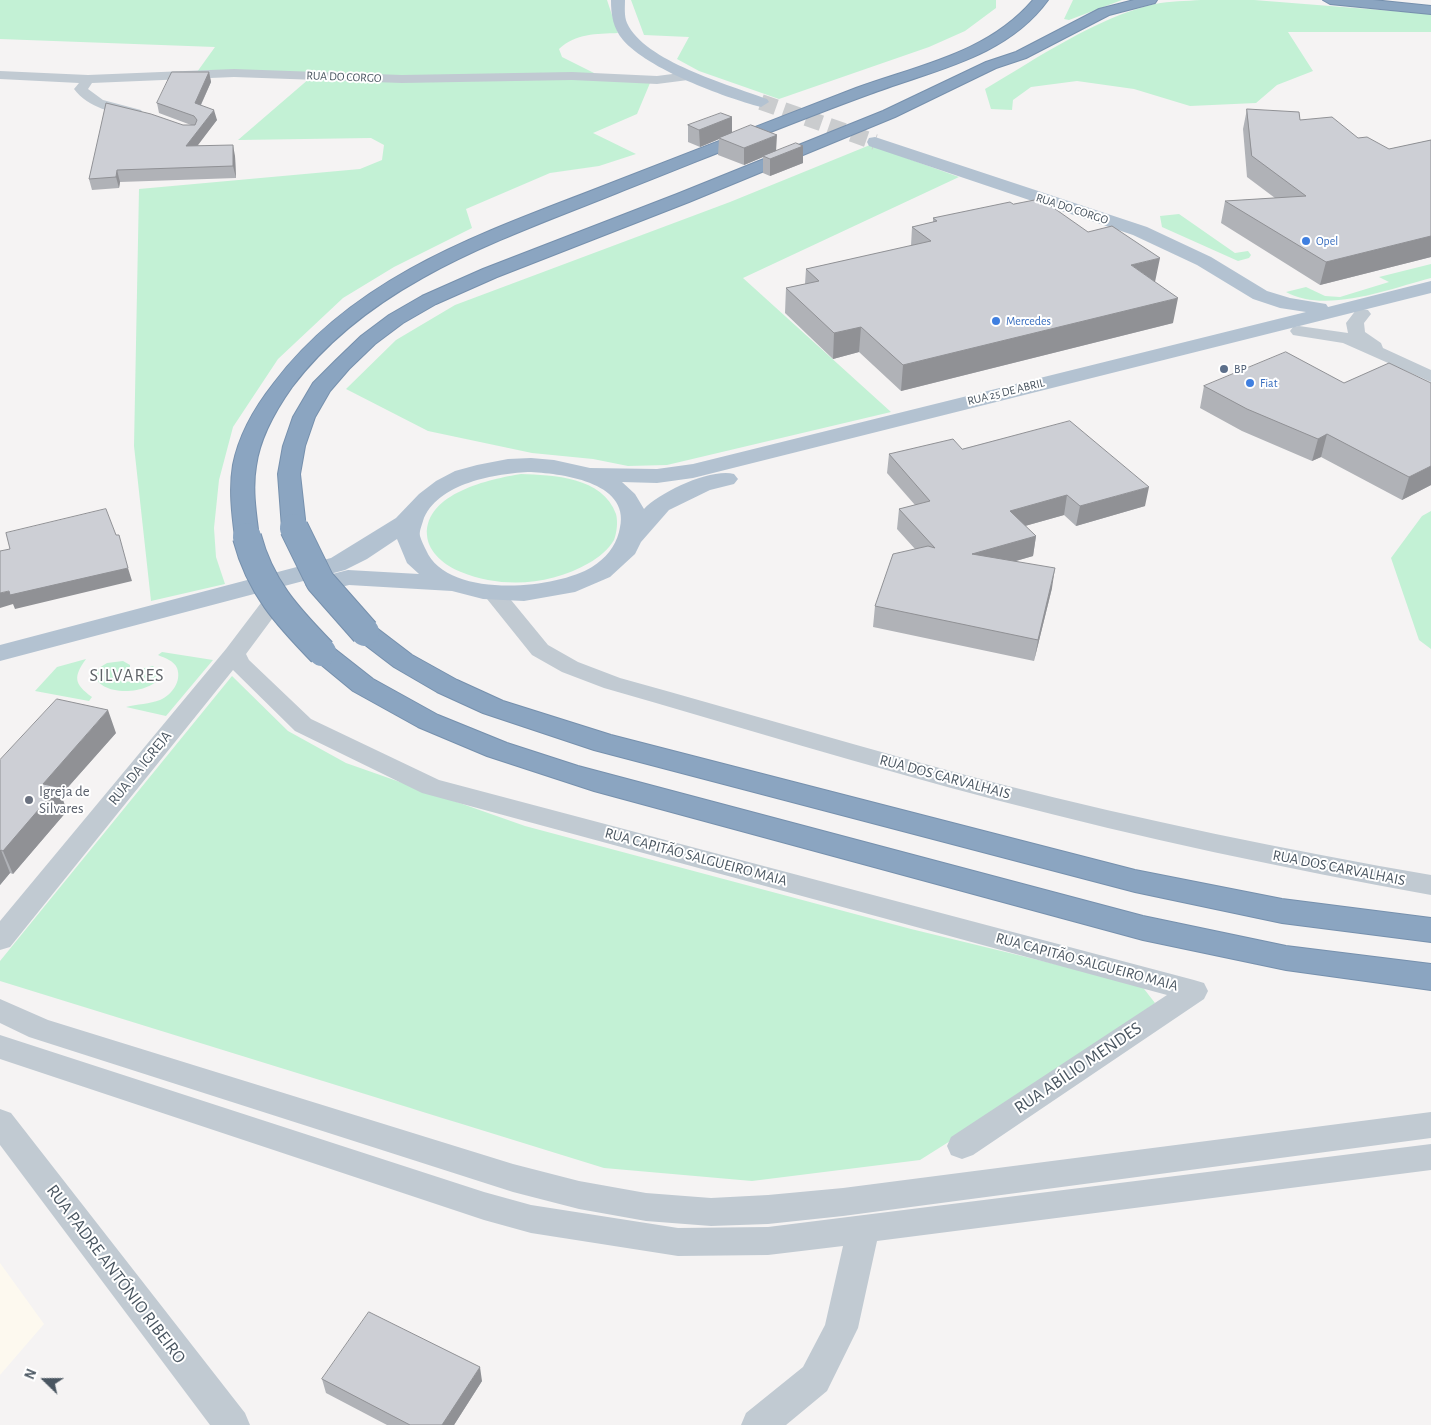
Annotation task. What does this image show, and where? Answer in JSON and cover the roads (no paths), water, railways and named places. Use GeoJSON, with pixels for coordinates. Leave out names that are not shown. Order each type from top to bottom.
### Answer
{"type":"FeatureCollection","features":[{"type":"Feature","properties":{"kind":"highway"},"geometry":{"type":"LineString","coordinates":[[1041,0],[1026,18],[963,58],[913,72],[488,239],[401,282],[362,306],[329,332],[303,357],[264,413],[251,441],[243,475],[244,511],[247,537],[257,570],[293,623],[322,652],[361,683],[447,730],[501,751],[594,781],[1115,920],[1277,956],[1431,977]]}},
{"type":"Feature","properties":{"kind":"highway"},"geometry":{"type":"LineString","coordinates":[[1150,0],[1104,12],[1021,55],[991,65],[889,114],[460,285],[396,319],[368,340],[342,365],[321,388],[304,417],[294,446],[289,474],[294,528],[320,581],[339,605],[365,632],[403,661],[447,686],[521,717],[613,745],[1135,881],[1282,911],[1431,930]]}},
{"type":"Feature","properties":{"kind":"highway"},"geometry":{"type":"LineString","coordinates":[[1330,0],[1431,10]]}},
{"type":"Feature","properties":{"kind":"highway"},"geometry":{"type":"LineString","coordinates":[[913,72],[990,30],[1009,13]]}},
{"type":"Feature","properties":{"kind":"highway"},"geometry":{"type":"LineString","coordinates":[[991,65],[1029,35]]}},
{"type":"Feature","properties":{"kind":"main road","name":"RUA DO CORGO"},"geometry":{"type":"LineString","coordinates":[[618,0],[620,24],[629,36],[654,57],[688,76],[761,102]]}},
{"type":"Feature","properties":{"kind":"main road","name":"RUA DO CORGO"},"geometry":{"type":"LineString","coordinates":[[875,142],[1140,231],[1204,261],[1260,295],[1287,304],[1334,309]]}},
{"type":"Feature","properties":{"kind":"main road","name":"RUA 25 DE ABRIL"},"geometry":{"type":"LineString","coordinates":[[580,470],[632,477],[672,476],[1334,309],[1431,287]]}},
{"type":"Feature","properties":{"kind":"main road"},"geometry":{"type":"LineString","coordinates":[[1260,295],[1268,309],[1269,318],[1262,328]]}},
{"type":"Feature","properties":{"kind":"main road","name":"RUA 25 DE ABRIL"},"geometry":{"type":"LineString","coordinates":[[452,584],[494,594],[532,594],[568,586],[599,573],[622,556],[634,536],[661,506],[702,485],[1362,314],[1431,298]]}},
{"type":"Feature","properties":{"kind":"main road"},"geometry":{"type":"LineString","coordinates":[[0,653],[137,619],[343,562],[413,517],[428,498],[452,482],[481,471],[514,465],[548,465],[580,470],[606,481],[626,497],[635,516],[634,536]]}},
{"type":"Feature","properties":{"kind":"main road"},"geometry":{"type":"LineString","coordinates":[[413,517],[408,536],[413,554],[428,571],[452,584]]}},
{"type":"Feature","properties":{"kind":"main road"},"geometry":{"type":"LineString","coordinates":[[0,668],[348,577],[452,584]]}},
{"type":"Feature","properties":{"kind":"street","name":"RUA DO CORGO"},"geometry":{"type":"LineString","coordinates":[[0,75],[88,79],[234,73],[402,79],[595,76],[639,80],[688,76]]}},
{"type":"Feature","properties":{"kind":"street"},"geometry":{"type":"LineString","coordinates":[[88,79],[81,89],[87,98],[102,104],[150,116]]}},
{"type":"Feature","properties":{"kind":"street"},"geometry":{"type":"LineString","coordinates":[[1362,314],[1355,323],[1357,334],[1385,354]]}},
{"type":"Feature","properties":{"kind":"street"},"geometry":{"type":"LineString","coordinates":[[1299,331],[1347,338],[1431,377]]}},
{"type":"Feature","properties":{"kind":"street","name":"RUA DOS CARVALHAIS"},"geometry":{"type":"LineString","coordinates":[[494,594],[508,608],[524,632],[540,650],[570,667],[612,683],[1027,799],[1322,866],[1431,885]]}},
{"type":"Feature","properties":{"kind":"street","name":"RUA DA IGREJA"},"geometry":{"type":"LineString","coordinates":[[0,940],[234,654],[278,596]]}},
{"type":"Feature","properties":{"kind":"street","name":"RUA CAPITÃO SALGUEIRO MAIA"},"geometry":{"type":"LineString","coordinates":[[234,654],[241,665],[303,724],[431,787],[1194,990]]}},
{"type":"Feature","properties":{"kind":"street","name":"RUA ABÍLIO MENDES"},"geometry":{"type":"LineString","coordinates":[[962,1146],[1194,990]]}},
{"type":"Feature","properties":{"kind":"street"},"geometry":{"type":"LineString","coordinates":[[0,1010],[39,1028],[522,1181],[614,1203],[693,1211],[760,1210],[843,1202],[1431,1125]]}},
{"type":"Feature","properties":{"kind":"street"},"geometry":{"type":"LineString","coordinates":[[0,1047],[484,1206],[531,1219],[678,1242],[768,1241],[863,1231],[1431,1157]]}},
{"type":"Feature","properties":{"kind":"street","name":"RUA PADRE ANTÓNIO RIBEIRO"},"geometry":{"type":"LineString","coordinates":[[0,1122],[232,1425]]}},
{"type":"Feature","properties":{"kind":"street"},"geometry":{"type":"LineString","coordinates":[[759,1425],[815,1379],[841,1328],[863,1231]]}},
{"type":"Feature","properties":{"kind":"tunnel"},"geometry":{"type":"LineString","coordinates":[[761,102],[875,142]]}},
{"type":"Feature","properties":{"kind":"place","name":"Opel"},"geometry":{"type":"Point","coordinates":[1306,241]}},
{"type":"Feature","properties":{"kind":"place","name":"Mercedes"},"geometry":{"type":"Point","coordinates":[996,321]}},
{"type":"Feature","properties":{"kind":"place","name":"BP"},"geometry":{"type":"Point","coordinates":[1224,369]}},
{"type":"Feature","properties":{"kind":"place","name":"Fiat"},"geometry":{"type":"Point","coordinates":[1250,383]}},
{"type":"Feature","properties":{"kind":"place","name":"Igreja de Silvares"},"geometry":{"type":"Point","coordinates":[29,800]}},
{"type":"Feature","properties":{"kind":"district","name":"SILVARES"},"geometry":{"type":"Point","coordinates":[127,676]}}]}
